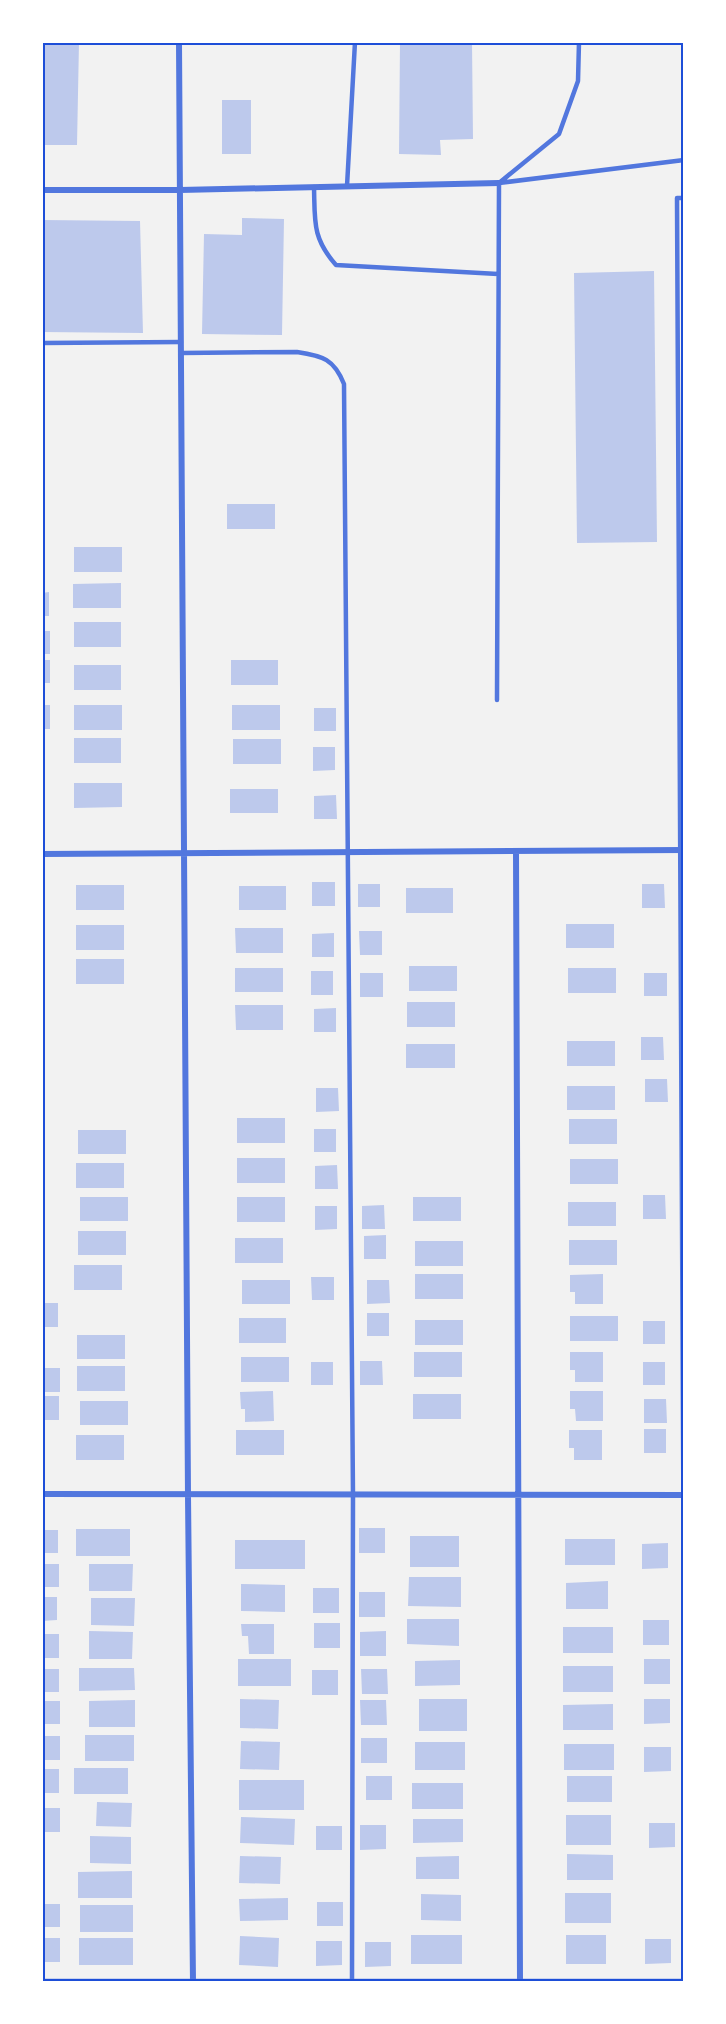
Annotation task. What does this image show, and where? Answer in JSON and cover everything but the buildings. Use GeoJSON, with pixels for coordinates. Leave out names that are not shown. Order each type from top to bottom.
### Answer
{"type":"FeatureCollection","features":[{"type":"Feature","properties":{"kind":"street"},"geometry":{"type":"LineString","coordinates":[[179,42],[193,1982]]}},
{"type":"Feature","properties":{"kind":"street"},"geometry":{"type":"LineString","coordinates":[[42,190],[180,190],[499,183]]}},
{"type":"Feature","properties":{"kind":"street"},"geometry":{"type":"LineString","coordinates":[[42,854],[682,850]]}},
{"type":"Feature","properties":{"kind":"street"},"geometry":{"type":"LineString","coordinates":[[516,851],[520,1981]]}},
{"type":"Feature","properties":{"kind":"street"},"geometry":{"type":"LineString","coordinates":[[42,1494],[684,1495]]}},
{"type":"Feature","properties":{"kind":"lane"},"geometry":{"type":"LineString","coordinates":[[347,186],[355,42]]}},
{"type":"Feature","properties":{"kind":"lane"},"geometry":{"type":"LineString","coordinates":[[499,183],[559,134],[578,81],[579,42]]}},
{"type":"Feature","properties":{"kind":"lane"},"geometry":{"type":"LineString","coordinates":[[499,183],[684,160]]}},
{"type":"Feature","properties":{"kind":"lane"},"geometry":{"type":"LineString","coordinates":[[496,700],[499,183]]}},
{"type":"Feature","properties":{"kind":"lane"},"geometry":{"type":"LineString","coordinates":[[314,187],[316,234],[325,252],[336,265],[498,274]]}},
{"type":"Feature","properties":{"kind":"lane"},"geometry":{"type":"LineString","coordinates":[[684,198],[677,198],[682,850],[684,1627]]}},
{"type":"Feature","properties":{"kind":"lane"},"geometry":{"type":"LineString","coordinates":[[42,343],[181,342]]}},
{"type":"Feature","properties":{"kind":"lane"},"geometry":{"type":"LineString","coordinates":[[181,353],[297,352],[314,354],[327,360],[338,369],[344,384],[350,852],[353,1495],[352,1981]]}},
{"type":"Feature","properties":{"kind":"lane"},"geometry":{"type":"LineString","coordinates":[[42,1981],[684,1981]]}}]}
